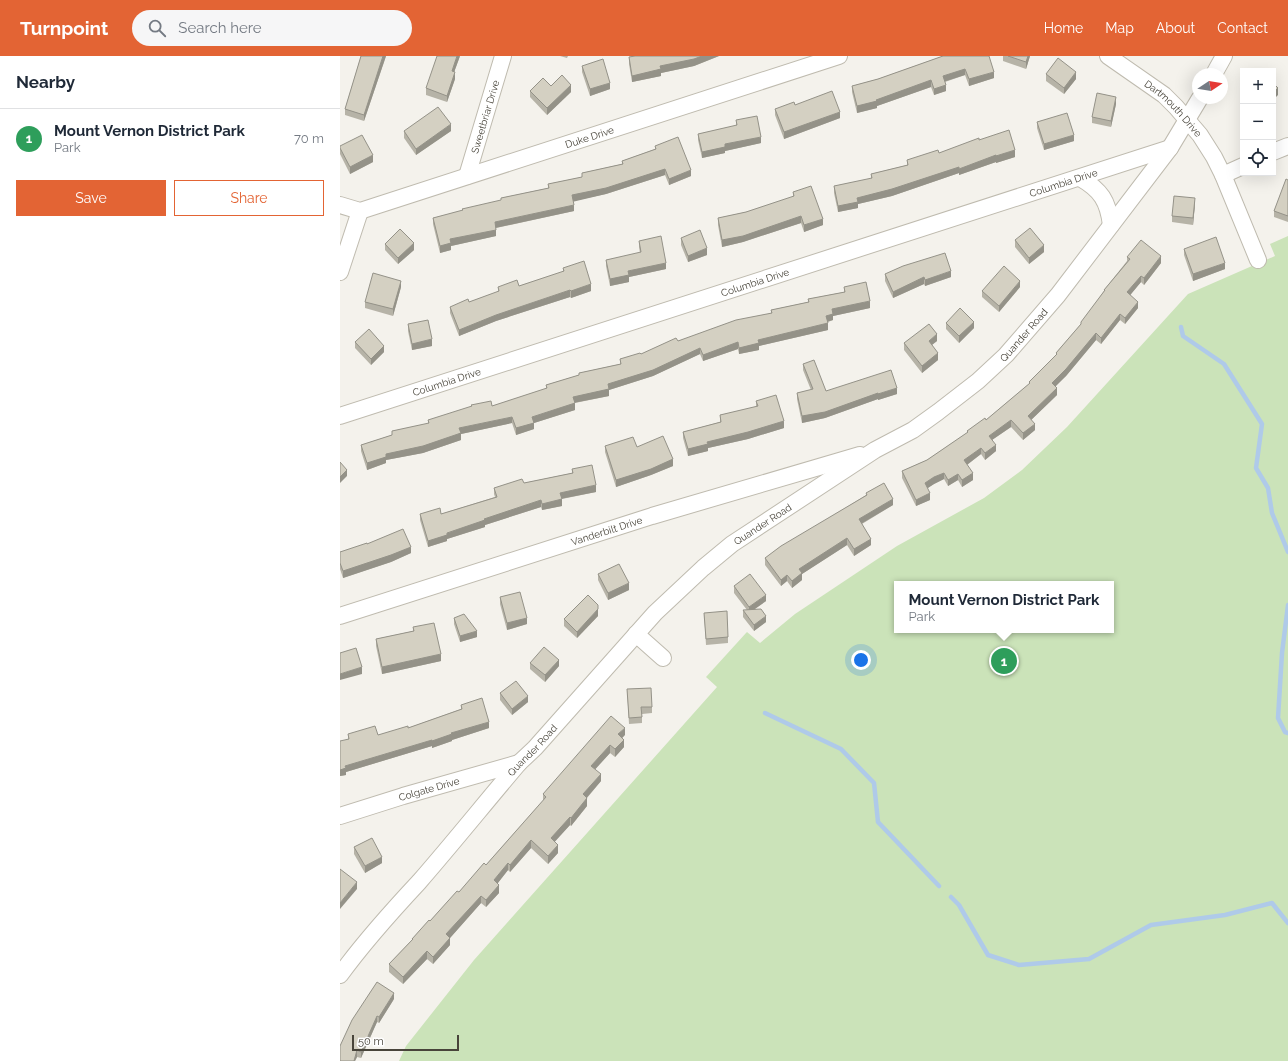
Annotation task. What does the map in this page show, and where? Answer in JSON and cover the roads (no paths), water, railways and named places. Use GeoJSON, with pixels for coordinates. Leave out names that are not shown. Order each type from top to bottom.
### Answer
{"type":"FeatureCollection","features":[{"type":"Feature","properties":{"kind":"street","name":"Sweetbriar Drive"},"geometry":{"type":"LineString","coordinates":[[467,176],[503,56]]}},
{"type":"Feature","properties":{"kind":"street","name":"Duke Drive"},"geometry":{"type":"LineString","coordinates":[[360,211],[839,56]]}},
{"type":"Feature","properties":{"kind":"street","name":"Dartmouth Drive"},"geometry":{"type":"LineString","coordinates":[[1108,56],[1164,95],[1200,135],[1223,175],[1258,260]]}},
{"type":"Feature","properties":{"kind":"street"},"geometry":{"type":"LineString","coordinates":[[1217,68],[1224,56]]}},
{"type":"Feature","properties":{"kind":"street","name":"Quander Road"},"geometry":{"type":"LineString","coordinates":[[340,975],[377,927],[419,881],[519,763],[535,748],[655,613],[692,578],[732,544],[875,450],[913,430],[978,381],[1006,355],[1058,295],[1170,148],[1197,104]]}},
{"type":"Feature","properties":{"kind":"street"},"geometry":{"type":"LineString","coordinates":[[1276,151],[1288,146]]}},
{"type":"Feature","properties":{"kind":"street","name":"Columbia Drive"},"geometry":{"type":"LineString","coordinates":[[340,416],[1170,148]]}},
{"type":"Feature","properties":{"kind":"street"},"geometry":{"type":"LineString","coordinates":[[1223,175],[1240,167]]}},
{"type":"Feature","properties":{"kind":"street"},"geometry":{"type":"LineString","coordinates":[[1080,178],[1100,192],[1107,204],[1111,225]]}},
{"type":"Feature","properties":{"kind":"street"},"geometry":{"type":"LineString","coordinates":[[340,205],[360,211],[340,272]]}},
{"type":"Feature","properties":{"kind":"street","name":"Vanderbilt Drive"},"geometry":{"type":"LineString","coordinates":[[340,616],[652,516],[875,450]]}},
{"type":"Feature","properties":{"kind":"street"},"geometry":{"type":"LineString","coordinates":[[636,634],[663,658]]}},
{"type":"Feature","properties":{"kind":"street","name":"Colgate Drive"},"geometry":{"type":"LineString","coordinates":[[340,816],[403,796],[519,763]]}},
{"type":"Feature","properties":{"kind":"waterway"},"geometry":{"type":"LineString","coordinates":[[1181,327],[1183,336],[1224,364],[1262,424],[1256,468],[1268,488],[1272,513],[1288,552]]}},
{"type":"Feature","properties":{"kind":"waterway"},"geometry":{"type":"LineString","coordinates":[[1288,605],[1282,653],[1278,718],[1285,732],[1288,733]]}},
{"type":"Feature","properties":{"kind":"waterway"},"geometry":{"type":"LineString","coordinates":[[765,713],[841,749],[874,783],[878,822],[939,886]]}},
{"type":"Feature","properties":{"kind":"waterway"},"geometry":{"type":"LineString","coordinates":[[951,897],[959,905],[988,955],[1019,965],[1089,959],[1151,925],[1225,915],[1272,903],[1288,923]]}},
{"type":"Feature","properties":{"kind":"place","name":"Mount Vernon District Park"},"geometry":{"type":"Point","coordinates":[1004,661]}}]}
